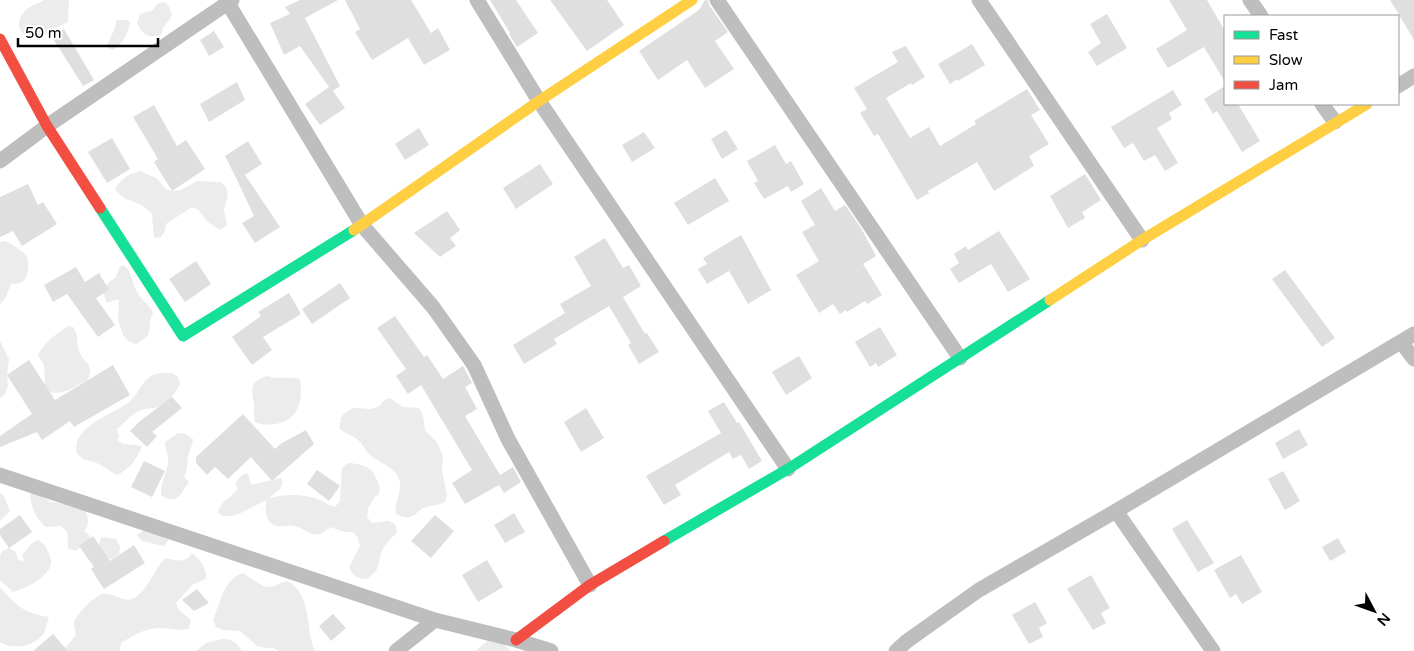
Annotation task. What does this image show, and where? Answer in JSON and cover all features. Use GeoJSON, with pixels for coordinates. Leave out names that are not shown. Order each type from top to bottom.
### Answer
{"type":"FeatureCollection","features":[{"type":"Feature","properties":{"kind":"street"},"geometry":{"type":"LineString","coordinates":[[477,0],[539,101],[788,469]]}},
{"type":"Feature","properties":{"kind":"street"},"geometry":{"type":"LineString","coordinates":[[0,39],[47,126],[183,336],[362,225],[539,101],[692,0]]}},
{"type":"Feature","properties":{"kind":"street"},"geometry":{"type":"LineString","coordinates":[[717,0],[960,358]]}},
{"type":"Feature","properties":{"kind":"street"},"geometry":{"type":"LineString","coordinates":[[979,0],[1142,240]]}},
{"type":"Feature","properties":{"kind":"street"},"geometry":{"type":"LineString","coordinates":[[1250,0],[1261,15]]}},
{"type":"Feature","properties":{"kind":"street"},"geometry":{"type":"LineString","coordinates":[[0,161],[47,126],[229,1],[362,225],[433,307],[474,365],[508,439],[590,585]]}},
{"type":"Feature","properties":{"kind":"street"},"geometry":{"type":"LineString","coordinates":[[1399,85],[1414,76]]}},
{"type":"Feature","properties":{"kind":"street"},"geometry":{"type":"LineString","coordinates":[[1323,105],[1334,122]]}},
{"type":"Feature","properties":{"kind":"street"},"geometry":{"type":"LineString","coordinates":[[516,640],[590,585],[788,469],[1142,240],[1334,122],[1365,105]]}},
{"type":"Feature","properties":{"kind":"street"},"geometry":{"type":"LineString","coordinates":[[896,651],[907,641],[979,590],[1408,338],[1414,359]]}},
{"type":"Feature","properties":{"kind":"street"},"geometry":{"type":"LineString","coordinates":[[0,475],[435,620],[516,640],[551,651]]}},
{"type":"Feature","properties":{"kind":"street"},"geometry":{"type":"LineString","coordinates":[[1116,511],[1213,651]]}},
{"type":"Feature","properties":{"kind":"street"},"geometry":{"type":"LineString","coordinates":[[396,651],[435,620]]}},
{"type":"Feature","properties":{"kind":"shaded area"},"geometry":{"type":"Polygon","coordinates":[[[44,0],[69,0],[68,22],[30,39],[19,28],[19,21],[27,9],[44,0]]]}},
{"type":"Feature","properties":{"kind":"shaded area"},"geometry":{"type":"Polygon","coordinates":[[[165,2],[170,8],[172,16],[163,28],[161,35],[146,35],[137,23],[140,14],[153,10],[157,4],[165,2]]]}},
{"type":"Feature","properties":{"kind":"shaded area"},"geometry":{"type":"Polygon","coordinates":[[[116,20],[127,20],[130,22],[124,38],[113,50],[109,49],[107,45],[115,28],[116,20]]]}},
{"type":"Feature","properties":{"kind":"shaded area"},"geometry":{"type":"Polygon","coordinates":[[[140,171],[156,178],[166,189],[172,191],[181,190],[197,181],[221,182],[226,187],[228,195],[224,210],[227,225],[221,230],[205,219],[199,210],[192,207],[166,224],[165,231],[161,237],[154,238],[152,214],[143,206],[123,197],[115,189],[126,177],[140,171]]]}},
{"type":"Feature","properties":{"kind":"shaded area"},"geometry":{"type":"Polygon","coordinates":[[[5,241],[25,255],[28,260],[28,269],[27,276],[23,281],[11,284],[5,299],[0,304],[0,242],[5,241]]]}},
{"type":"Feature","properties":{"kind":"shaded area"},"geometry":{"type":"Polygon","coordinates":[[[123,265],[130,273],[134,287],[140,297],[153,313],[148,334],[136,344],[128,341],[123,335],[118,320],[119,300],[107,303],[104,296],[106,285],[115,278],[120,267],[123,265]]]}},
{"type":"Feature","properties":{"kind":"shaded area"},"geometry":{"type":"Polygon","coordinates":[[[69,326],[75,330],[79,351],[89,366],[90,374],[88,380],[65,391],[60,393],[49,392],[45,386],[44,365],[38,355],[52,338],[69,326]]]}},
{"type":"Feature","properties":{"kind":"shaded area"},"geometry":{"type":"Polygon","coordinates":[[[0,341],[9,359],[8,386],[5,394],[0,398],[0,341]]]}},
{"type":"Feature","properties":{"kind":"shaded area"},"geometry":{"type":"Polygon","coordinates":[[[172,373],[178,377],[180,384],[171,398],[162,406],[138,411],[117,429],[119,437],[117,440],[124,444],[142,446],[129,467],[117,475],[97,463],[83,459],[77,454],[76,446],[78,439],[88,427],[129,402],[143,383],[151,376],[172,373]]]}},
{"type":"Feature","properties":{"kind":"shaded area"},"geometry":{"type":"Polygon","coordinates":[[[267,376],[300,379],[301,394],[298,408],[289,419],[267,425],[255,422],[253,387],[257,381],[267,376]]]}},
{"type":"Feature","properties":{"kind":"shaded area"},"geometry":{"type":"Polygon","coordinates":[[[390,398],[403,407],[419,408],[423,415],[425,430],[437,442],[443,456],[442,471],[447,495],[445,502],[424,508],[407,518],[396,514],[400,483],[396,473],[369,454],[357,439],[339,428],[340,419],[350,410],[355,408],[373,409],[390,398]]]}},
{"type":"Feature","properties":{"kind":"shaded area"},"geometry":{"type":"Polygon","coordinates":[[[178,433],[186,434],[193,439],[184,477],[189,482],[178,497],[171,499],[161,495],[168,463],[165,442],[178,433]]]}},
{"type":"Feature","properties":{"kind":"shaded area"},"geometry":{"type":"Polygon","coordinates":[[[348,463],[362,465],[369,469],[375,475],[379,484],[379,494],[378,496],[376,495],[368,508],[367,517],[372,523],[388,521],[395,524],[397,532],[383,548],[377,569],[367,579],[356,576],[349,567],[360,546],[358,538],[353,532],[345,532],[330,527],[324,532],[315,535],[294,526],[276,526],[267,518],[266,500],[234,515],[222,515],[218,512],[221,505],[238,488],[235,485],[245,473],[248,474],[251,485],[281,478],[283,482],[280,489],[268,499],[287,495],[301,495],[320,500],[335,507],[340,501],[342,468],[348,463]]]}},
{"type":"Feature","properties":{"kind":"shaded area"},"geometry":{"type":"Polygon","coordinates":[[[30,492],[38,494],[51,502],[82,506],[88,518],[84,531],[90,536],[88,543],[75,551],[68,548],[67,532],[61,526],[46,527],[36,516],[32,507],[30,492]]]}},
{"type":"Feature","properties":{"kind":"shaded area"},"geometry":{"type":"Polygon","coordinates":[[[0,493],[4,496],[10,511],[0,521],[0,493]]]}},
{"type":"Feature","properties":{"kind":"shaded area"},"geometry":{"type":"Polygon","coordinates":[[[144,530],[164,534],[169,540],[164,546],[142,541],[137,535],[144,530]]]}},
{"type":"Feature","properties":{"kind":"shaded area"},"geometry":{"type":"Polygon","coordinates":[[[101,537],[116,539],[120,547],[119,554],[112,559],[105,559],[98,548],[101,537]]]}},
{"type":"Feature","properties":{"kind":"shaded area"},"geometry":{"type":"Polygon","coordinates":[[[38,540],[45,545],[50,556],[51,564],[49,569],[35,582],[13,592],[0,580],[0,556],[2,551],[9,548],[16,552],[18,560],[25,561],[22,555],[31,544],[38,540]]]}},
{"type":"Feature","properties":{"kind":"shaded area"},"geometry":{"type":"Polygon","coordinates":[[[192,553],[204,567],[206,579],[192,585],[176,603],[179,610],[191,620],[189,629],[157,628],[147,630],[121,643],[120,651],[63,651],[76,635],[74,628],[75,620],[96,598],[107,594],[128,600],[132,599],[141,593],[165,558],[184,560],[192,553]]]}},
{"type":"Feature","properties":{"kind":"shaded area"},"geometry":{"type":"Polygon","coordinates":[[[243,573],[263,586],[271,587],[287,581],[295,586],[301,593],[304,602],[315,651],[279,651],[273,648],[265,648],[257,646],[240,631],[223,630],[216,627],[213,619],[227,586],[231,580],[243,573]]]}},
{"type":"Feature","properties":{"kind":"shaded area"},"geometry":{"type":"Polygon","coordinates":[[[0,587],[21,608],[33,614],[49,617],[44,633],[36,641],[18,647],[5,645],[0,642],[0,587]]]}},
{"type":"Feature","properties":{"kind":"shaded area"},"geometry":{"type":"Polygon","coordinates":[[[497,638],[511,651],[475,651],[490,639],[497,638]]]}},
{"type":"Feature","properties":{"kind":"shaded area"},"geometry":{"type":"Polygon","coordinates":[[[222,639],[234,642],[242,651],[196,651],[206,643],[222,639]]]}},
{"type":"Feature","properties":{"kind":"building"},"geometry":{"type":"Polygon","coordinates":[[[300,0],[338,0],[305,18],[340,86],[333,91],[345,108],[320,125],[305,104],[329,87],[300,46],[284,55],[270,23],[290,14],[285,7],[300,0]]]}},
{"type":"Feature","properties":{"kind":"building"},"geometry":{"type":"Polygon","coordinates":[[[345,0],[411,0],[431,33],[438,28],[450,50],[424,65],[408,38],[372,60],[355,32],[360,29],[345,0]]]}},
{"type":"Feature","properties":{"kind":"building"},"geometry":{"type":"Polygon","coordinates":[[[490,0],[516,0],[538,33],[517,47],[490,0]]]}},
{"type":"Feature","properties":{"kind":"building"},"geometry":{"type":"Polygon","coordinates":[[[550,0],[607,0],[624,25],[587,51],[550,0]]]}},
{"type":"Feature","properties":{"kind":"building"},"geometry":{"type":"Polygon","coordinates":[[[705,0],[708,0],[709,5],[728,32],[715,41],[734,69],[705,88],[687,60],[658,80],[639,51],[699,10],[705,0]]]}},
{"type":"Feature","properties":{"kind":"building"},"geometry":{"type":"Polygon","coordinates":[[[1169,0],[1207,0],[1224,29],[1224,80],[1204,47],[1168,68],[1156,49],[1187,30],[1169,0]]]}},
{"type":"Feature","properties":{"kind":"building"},"geometry":{"type":"Polygon","coordinates":[[[1390,0],[1414,0],[1414,40],[1398,13],[1390,0]]]}},
{"type":"Feature","properties":{"kind":"building"},"geometry":{"type":"Polygon","coordinates":[[[1107,14],[1127,48],[1097,66],[1088,52],[1101,43],[1090,24],[1107,14]]]}},
{"type":"Feature","properties":{"kind":"building"},"geometry":{"type":"Polygon","coordinates":[[[64,29],[94,80],[83,86],[52,37],[64,29]]]}},
{"type":"Feature","properties":{"kind":"building"},"geometry":{"type":"Polygon","coordinates":[[[214,31],[224,47],[209,56],[200,40],[214,31]]]}},
{"type":"Feature","properties":{"kind":"building"},"geometry":{"type":"Polygon","coordinates":[[[972,44],[985,65],[950,84],[938,64],[972,44]]]}},
{"type":"Feature","properties":{"kind":"building"},"geometry":{"type":"Polygon","coordinates":[[[906,46],[925,77],[886,98],[910,138],[929,127],[940,146],[976,124],[974,121],[1027,89],[1040,110],[1031,115],[1049,144],[1029,156],[1034,166],[994,191],[977,162],[928,191],[929,193],[917,200],[878,134],[874,136],[860,113],[867,109],[854,88],[898,62],[892,52],[906,46]]]}},
{"type":"Feature","properties":{"kind":"building"},"geometry":{"type":"Polygon","coordinates":[[[237,82],[245,100],[209,122],[200,104],[237,82]]]}},
{"type":"Feature","properties":{"kind":"building"},"geometry":{"type":"Polygon","coordinates":[[[1224,87],[1224,105],[1239,105],[1260,141],[1242,152],[1217,111],[1213,114],[1204,99],[1224,87]]]}},
{"type":"Feature","properties":{"kind":"building"},"geometry":{"type":"Polygon","coordinates":[[[1173,90],[1182,105],[1169,113],[1172,119],[1157,128],[1178,163],[1165,171],[1155,155],[1144,161],[1133,143],[1124,148],[1111,127],[1173,90]]]}},
{"type":"Feature","properties":{"kind":"building"},"geometry":{"type":"Polygon","coordinates":[[[154,105],[177,146],[186,140],[205,169],[172,191],[154,162],[158,159],[133,117],[154,105]]]}},
{"type":"Feature","properties":{"kind":"building"},"geometry":{"type":"Polygon","coordinates":[[[419,128],[429,145],[405,160],[395,144],[419,128]]]}},
{"type":"Feature","properties":{"kind":"building"},"geometry":{"type":"Polygon","coordinates":[[[726,130],[738,149],[722,159],[711,139],[726,130]]]}},
{"type":"Feature","properties":{"kind":"building"},"geometry":{"type":"Polygon","coordinates":[[[644,132],[655,148],[632,162],[622,145],[644,132]]]}},
{"type":"Feature","properties":{"kind":"building"},"geometry":{"type":"Polygon","coordinates":[[[112,138],[130,169],[107,183],[88,152],[112,138]]]}},
{"type":"Feature","properties":{"kind":"building"},"geometry":{"type":"Polygon","coordinates":[[[248,141],[262,164],[237,180],[225,156],[248,141]]]}},
{"type":"Feature","properties":{"kind":"building"},"geometry":{"type":"Polygon","coordinates":[[[775,145],[786,164],[791,161],[804,184],[791,192],[788,186],[764,199],[754,183],[758,181],[747,161],[775,145]]]}},
{"type":"Feature","properties":{"kind":"building"},"geometry":{"type":"Polygon","coordinates":[[[540,164],[553,184],[516,209],[503,188],[540,164]]]}},
{"type":"Feature","properties":{"kind":"building"},"geometry":{"type":"Polygon","coordinates":[[[1085,174],[1101,200],[1082,212],[1085,218],[1068,228],[1050,196],[1085,174]]]}},
{"type":"Feature","properties":{"kind":"building"},"geometry":{"type":"Polygon","coordinates":[[[245,175],[280,227],[255,243],[242,223],[254,216],[237,180],[245,175]]]}},
{"type":"Feature","properties":{"kind":"building"},"geometry":{"type":"Polygon","coordinates":[[[715,178],[729,201],[688,225],[674,203],[715,178]]]}},
{"type":"Feature","properties":{"kind":"building"},"geometry":{"type":"Polygon","coordinates":[[[28,184],[38,205],[43,202],[57,224],[22,246],[13,231],[0,237],[0,197],[28,184]]]}},
{"type":"Feature","properties":{"kind":"building"},"geometry":{"type":"Polygon","coordinates":[[[821,188],[835,211],[845,205],[861,228],[876,256],[863,264],[882,295],[867,304],[865,301],[840,314],[833,304],[819,313],[796,275],[819,261],[802,232],[815,225],[801,201],[821,188]]]}},
{"type":"Feature","properties":{"kind":"building"},"geometry":{"type":"Polygon","coordinates":[[[447,211],[460,230],[450,238],[456,246],[440,257],[414,233],[447,211]]]}},
{"type":"Feature","properties":{"kind":"building"},"geometry":{"type":"Polygon","coordinates":[[[999,231],[1030,279],[1008,292],[991,264],[959,283],[950,269],[959,263],[954,254],[966,246],[968,250],[999,231]]]}},
{"type":"Feature","properties":{"kind":"building"},"geometry":{"type":"Polygon","coordinates":[[[741,235],[771,290],[748,304],[729,271],[707,284],[698,269],[707,264],[703,258],[741,235]]]}},
{"type":"Feature","properties":{"kind":"building"},"geometry":{"type":"Polygon","coordinates":[[[605,238],[623,268],[629,265],[641,286],[623,297],[645,334],[647,333],[659,352],[639,364],[628,345],[631,343],[609,306],[554,339],[557,344],[524,364],[513,345],[565,313],[560,304],[591,286],[574,257],[605,238]]]}},
{"type":"Feature","properties":{"kind":"building"},"geometry":{"type":"Polygon","coordinates":[[[196,261],[211,284],[185,302],[169,279],[196,261]]]}},
{"type":"Feature","properties":{"kind":"building"},"geometry":{"type":"Polygon","coordinates":[[[76,267],[85,282],[99,273],[109,290],[96,298],[115,325],[98,337],[67,294],[53,302],[44,285],[76,267]]]}},
{"type":"Feature","properties":{"kind":"building"},"geometry":{"type":"Polygon","coordinates":[[[1285,270],[1335,338],[1322,347],[1272,279],[1285,270]]]}},
{"type":"Feature","properties":{"kind":"building"},"geometry":{"type":"Polygon","coordinates":[[[340,283],[350,298],[312,324],[302,309],[340,283]]]}},
{"type":"Feature","properties":{"kind":"building"},"geometry":{"type":"Polygon","coordinates":[[[289,293],[301,314],[263,337],[272,350],[252,365],[232,337],[261,316],[258,312],[289,293]]]}},
{"type":"Feature","properties":{"kind":"building"},"geometry":{"type":"Polygon","coordinates":[[[395,316],[424,357],[427,355],[443,379],[463,366],[472,383],[465,387],[477,409],[465,416],[500,475],[513,467],[521,482],[504,493],[499,485],[465,504],[452,483],[472,470],[421,385],[408,394],[396,376],[406,369],[377,328],[395,316]]]}},
{"type":"Feature","properties":{"kind":"building"},"geometry":{"type":"Polygon","coordinates":[[[880,327],[897,355],[878,367],[876,363],[870,367],[855,342],[880,327]]]}},
{"type":"Feature","properties":{"kind":"building"},"geometry":{"type":"Polygon","coordinates":[[[799,356],[812,378],[786,395],[772,372],[799,356]]]}},
{"type":"Feature","properties":{"kind":"building"},"geometry":{"type":"Polygon","coordinates":[[[29,360],[55,400],[113,365],[130,395],[74,427],[70,421],[42,440],[37,432],[0,447],[0,436],[32,414],[7,375],[29,360]]]}},
{"type":"Feature","properties":{"kind":"building"},"geometry":{"type":"Polygon","coordinates":[[[172,397],[182,408],[152,432],[157,436],[147,447],[130,431],[172,397]]]}},
{"type":"Feature","properties":{"kind":"building"},"geometry":{"type":"Polygon","coordinates":[[[724,402],[737,423],[739,422],[762,461],[749,469],[741,455],[733,459],[729,452],[675,485],[681,495],[664,505],[646,476],[721,433],[708,411],[724,402]]]}},
{"type":"Feature","properties":{"kind":"building"},"geometry":{"type":"Polygon","coordinates":[[[586,408],[604,438],[581,452],[564,422],[586,408]]]}},
{"type":"Feature","properties":{"kind":"building"},"geometry":{"type":"Polygon","coordinates":[[[243,414],[275,449],[306,430],[314,444],[272,481],[251,457],[228,479],[215,467],[207,475],[196,463],[196,457],[243,414]]]}},
{"type":"Feature","properties":{"kind":"building"},"geometry":{"type":"Polygon","coordinates":[[[1299,429],[1308,445],[1283,459],[1275,443],[1299,429]]]}},
{"type":"Feature","properties":{"kind":"building"},"geometry":{"type":"Polygon","coordinates":[[[144,461],[165,471],[152,497],[131,487],[144,461]]]}},
{"type":"Feature","properties":{"kind":"building"},"geometry":{"type":"Polygon","coordinates":[[[317,470],[340,486],[329,501],[307,484],[317,470]]]}},
{"type":"Feature","properties":{"kind":"building"},"geometry":{"type":"Polygon","coordinates":[[[1283,471],[1300,501],[1285,510],[1268,479],[1283,471]]]}},
{"type":"Feature","properties":{"kind":"building"},"geometry":{"type":"Polygon","coordinates":[[[514,513],[525,532],[505,543],[494,525],[514,513]]]}},
{"type":"Feature","properties":{"kind":"building"},"geometry":{"type":"Polygon","coordinates":[[[20,515],[32,532],[9,548],[0,535],[0,529],[20,515]]]}},
{"type":"Feature","properties":{"kind":"building"},"geometry":{"type":"Polygon","coordinates":[[[435,515],[454,531],[431,558],[411,541],[435,515]]]}},
{"type":"Feature","properties":{"kind":"building"},"geometry":{"type":"Polygon","coordinates":[[[1187,520],[1214,563],[1198,572],[1172,529],[1187,520]]]}},
{"type":"Feature","properties":{"kind":"building"},"geometry":{"type":"Polygon","coordinates":[[[93,536],[110,561],[134,545],[145,563],[104,589],[91,569],[94,567],[79,546],[93,536]]]}},
{"type":"Feature","properties":{"kind":"building"},"geometry":{"type":"Polygon","coordinates":[[[1338,538],[1346,552],[1330,561],[1322,547],[1338,538]]]}},
{"type":"Feature","properties":{"kind":"building"},"geometry":{"type":"Polygon","coordinates":[[[1241,555],[1262,592],[1242,604],[1236,594],[1230,598],[1214,570],[1241,555]]]}},
{"type":"Feature","properties":{"kind":"building"},"geometry":{"type":"Polygon","coordinates":[[[487,560],[503,587],[478,602],[462,575],[487,560]]]}},
{"type":"Feature","properties":{"kind":"building"},"geometry":{"type":"Polygon","coordinates":[[[1091,575],[1110,608],[1101,613],[1106,623],[1093,630],[1067,589],[1091,575]]]}},
{"type":"Feature","properties":{"kind":"building"},"geometry":{"type":"Polygon","coordinates":[[[197,589],[209,603],[194,611],[182,600],[197,589]]]}},
{"type":"Feature","properties":{"kind":"building"},"geometry":{"type":"Polygon","coordinates":[[[1035,602],[1047,623],[1039,628],[1043,637],[1029,644],[1012,615],[1035,602]]]}},
{"type":"Feature","properties":{"kind":"building"},"geometry":{"type":"Polygon","coordinates":[[[333,614],[346,628],[331,641],[319,626],[333,614]]]}},
{"type":"Feature","properties":{"kind":"building"},"geometry":{"type":"Polygon","coordinates":[[[53,634],[68,651],[33,651],[53,634]]]}},
{"type":"Feature","properties":{"kind":"traffic: fast"},"geometry":{"type":"LineString","coordinates":[[100,208],[183,336],[354,230]]}},
{"type":"Feature","properties":{"kind":"traffic: fast"},"geometry":{"type":"LineString","coordinates":[[664,541],[788,469],[1050,300]]}},
{"type":"Feature","properties":{"kind":"traffic: slow"},"geometry":{"type":"LineString","coordinates":[[354,230],[539,101],[692,0]]}},
{"type":"Feature","properties":{"kind":"traffic: slow"},"geometry":{"type":"LineString","coordinates":[[1050,300],[1142,240],[1365,105]]}},
{"type":"Feature","properties":{"kind":"traffic: jam"},"geometry":{"type":"LineString","coordinates":[[0,39],[47,126],[100,208]]}},
{"type":"Feature","properties":{"kind":"traffic: jam"},"geometry":{"type":"LineString","coordinates":[[516,640],[590,585],[664,541]]}}]}
